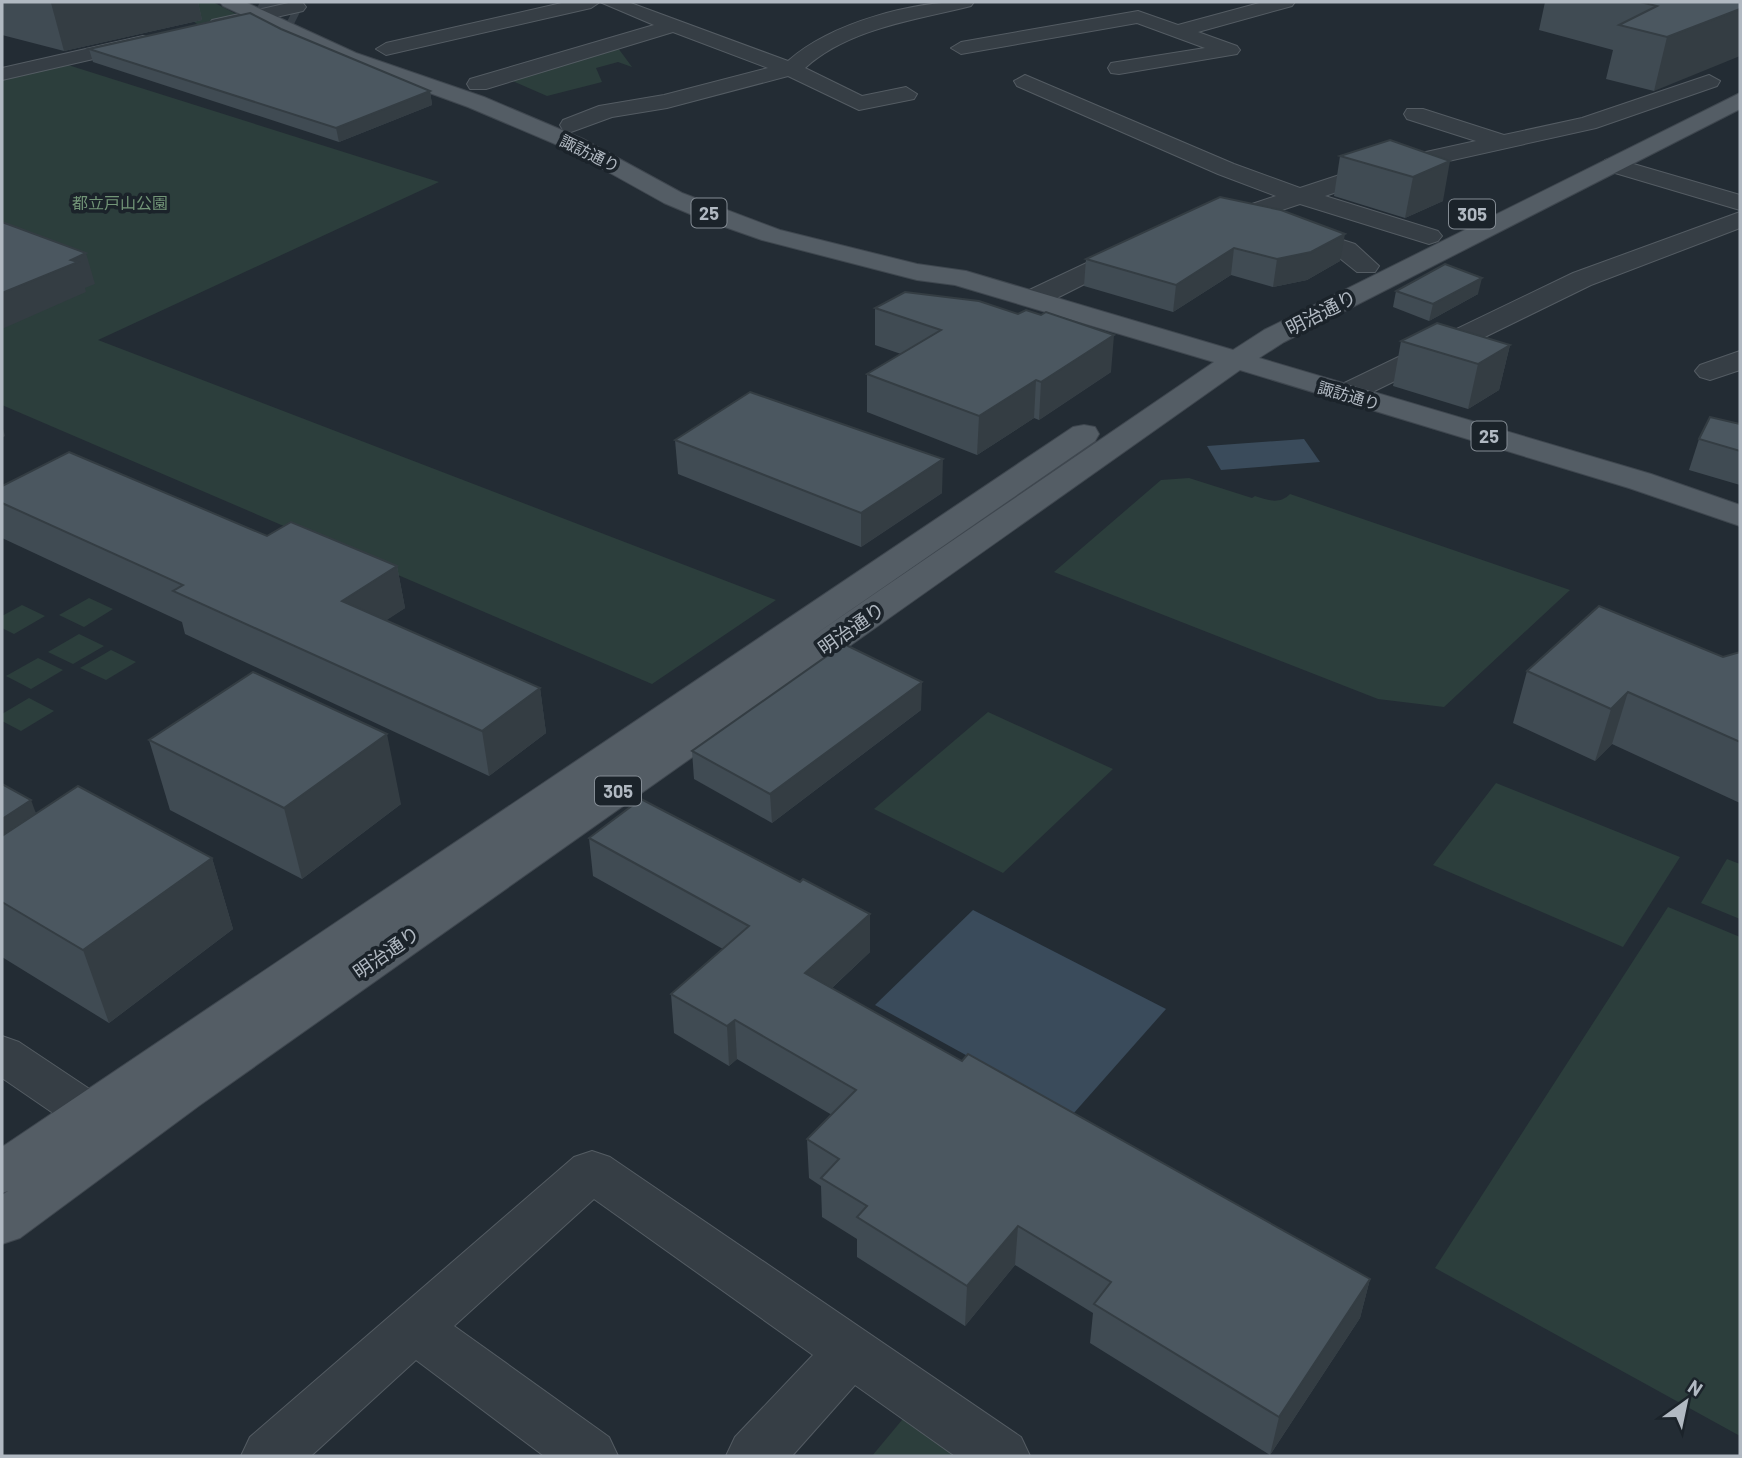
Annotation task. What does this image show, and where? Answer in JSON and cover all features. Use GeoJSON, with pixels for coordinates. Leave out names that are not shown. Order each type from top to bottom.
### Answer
{"type":"FeatureCollection","features":[{"type":"Feature","properties":{"kind":"main road","name":"諏訪通り"},"geometry":{"type":"LineString","coordinates":[[230,2],[349,57],[477,93],[506,95],[565,128],[691,191],[745,214],[927,263],[957,278],[1640,481],[1740,516]]}},
{"type":"Feature","properties":{"kind":"main road","name":"25"},"geometry":{"type":"LineString","coordinates":[[297,11],[344,44],[477,93]]}},
{"type":"Feature","properties":{"kind":"main road","name":"諏訪通り"},"geometry":{"type":"LineString","coordinates":[[378,45],[477,93],[565,128]]}},
{"type":"Feature","properties":{"kind":"main road","name":"25"},"geometry":{"type":"LineString","coordinates":[[417,72],[506,95]]}},
{"type":"Feature","properties":{"kind":"main road","name":"明治通り"},"geometry":{"type":"LineString","coordinates":[[2,1173],[1220,355],[1366,266],[1740,79]]}},
{"type":"Feature","properties":{"kind":"main road","name":"明治通り"},"geometry":{"type":"LineString","coordinates":[[2,1223],[1220,355],[1274,336],[1740,100]]}},
{"type":"Feature","properties":{"kind":"street"},"geometry":{"type":"LineString","coordinates":[[378,45],[591,2]]}},
{"type":"Feature","properties":{"kind":"street"},"geometry":{"type":"LineString","coordinates":[[610,2],[791,69],[859,103],[906,94]]}},
{"type":"Feature","properties":{"kind":"street"},"geometry":{"type":"LineString","coordinates":[[565,128],[607,111],[667,101],[791,69],[811,52],[913,11],[964,2]]}},
{"type":"Feature","properties":{"kind":"street"},"geometry":{"type":"LineString","coordinates":[[1177,31],[1285,2]]}},
{"type":"Feature","properties":{"kind":"street"},"geometry":{"type":"LineString","coordinates":[[196,30],[257,15],[297,11]]}},
{"type":"Feature","properties":{"kind":"street"},"geometry":{"type":"LineString","coordinates":[[961,48],[1138,17],[1230,50],[1118,68]]}},
{"type":"Feature","properties":{"kind":"street"},"geometry":{"type":"LineString","coordinates":[[477,93],[673,26]]}},
{"type":"Feature","properties":{"kind":"street"},"geometry":{"type":"LineString","coordinates":[[2,74],[170,36]]}},
{"type":"Feature","properties":{"kind":"street"},"geometry":{"type":"LineString","coordinates":[[1026,81],[1226,169],[1300,196],[1429,236]]}},
{"type":"Feature","properties":{"kind":"street"},"geometry":{"type":"LineString","coordinates":[[1199,220],[1212,214],[1252,212],[1384,168],[1588,123],[1709,81]]}},
{"type":"Feature","properties":{"kind":"street"},"geometry":{"type":"LineString","coordinates":[[1415,114],[1503,142]]}},
{"type":"Feature","properties":{"kind":"street"},"geometry":{"type":"LineString","coordinates":[[1613,164],[1740,203]]}},
{"type":"Feature","properties":{"kind":"street"},"geometry":{"type":"LineString","coordinates":[[1238,213],[1346,250],[1366,266]]}},
{"type":"Feature","properties":{"kind":"street"},"geometry":{"type":"LineString","coordinates":[[1345,394],[1582,279],[1740,219]]}},
{"type":"Feature","properties":{"kind":"street"},"geometry":{"type":"LineString","coordinates":[[1033,299],[1074,276],[1149,242]]}},
{"type":"Feature","properties":{"kind":"street"},"geometry":{"type":"LineString","coordinates":[[1710,371],[1740,360]]}},
{"type":"Feature","properties":{"kind":"street"},"geometry":{"type":"LineString","coordinates":[[2,1054],[89,1114]]}},
{"type":"Feature","properties":{"kind":"street"},"geometry":{"type":"LineString","coordinates":[[270,1456],[592,1171],[1001,1456]]}},
{"type":"Feature","properties":{"kind":"street"},"geometry":{"type":"LineString","coordinates":[[416,1329],[589,1456]]}},
{"type":"Feature","properties":{"kind":"street"},"geometry":{"type":"LineString","coordinates":[[755,1456],[851,1352]]}},
{"type":"Feature","properties":{"kind":"green space"},"geometry":{"type":"Polygon","coordinates":[[[178,2],[213,2],[238,15],[198,25],[183,12],[178,2]]]}},
{"type":"Feature","properties":{"kind":"green space"},"geometry":{"type":"Polygon","coordinates":[[[615,44],[632,67],[618,62],[596,68],[602,82],[547,96],[508,79],[615,44]]]}},
{"type":"Feature","properties":{"kind":"green space","name":"都立戸山公園"},"geometry":{"type":"Polygon","coordinates":[[[68,65],[439,182],[98,340],[776,600],[652,684],[2,405],[2,79],[68,65]]]}},
{"type":"Feature","properties":{"kind":"green space"},"geometry":{"type":"Polygon","coordinates":[[[1189,478],[1252,498],[1255,496],[1278,501],[1290,494],[1570,590],[1444,707],[1378,699],[1054,572],[1161,480],[1189,478]]]}},
{"type":"Feature","properties":{"kind":"green space"},"geometry":{"type":"Polygon","coordinates":[[[89,598],[113,609],[84,627],[59,615],[89,598]]]}},
{"type":"Feature","properties":{"kind":"green space"},"geometry":{"type":"Polygon","coordinates":[[[22,605],[45,616],[14,634],[2,628],[2,616],[22,605]]]}},
{"type":"Feature","properties":{"kind":"green space"},"geometry":{"type":"Polygon","coordinates":[[[79,634],[104,646],[73,664],[48,652],[79,634]]]}},
{"type":"Feature","properties":{"kind":"green space"},"geometry":{"type":"Polygon","coordinates":[[[111,650],[136,662],[106,680],[80,668],[111,650]]]}},
{"type":"Feature","properties":{"kind":"green space"},"geometry":{"type":"Polygon","coordinates":[[[38,658],[63,670],[31,689],[6,676],[38,658]]]}},
{"type":"Feature","properties":{"kind":"green space"},"geometry":{"type":"Polygon","coordinates":[[[29,698],[54,711],[21,731],[2,721],[2,714],[29,698]]]}},
{"type":"Feature","properties":{"kind":"green space"},"geometry":{"type":"Polygon","coordinates":[[[988,712],[1113,769],[1003,873],[874,809],[988,712]]]}},
{"type":"Feature","properties":{"kind":"green space"},"geometry":{"type":"Polygon","coordinates":[[[1496,783],[1680,857],[1623,947],[1433,865],[1496,783]]]}},
{"type":"Feature","properties":{"kind":"green space"},"geometry":{"type":"Polygon","coordinates":[[[1727,859],[1740,864],[1740,919],[1701,903],[1727,859]]]}},
{"type":"Feature","properties":{"kind":"green space"},"geometry":{"type":"Polygon","coordinates":[[[1668,907],[1740,937],[1740,1436],[1435,1268],[1668,907]]]}},
{"type":"Feature","properties":{"kind":"green space"},"geometry":{"type":"Polygon","coordinates":[[[912,1408],[968,1446],[959,1456],[872,1456],[912,1408]]]}},
{"type":"Feature","properties":{"kind":"water"},"geometry":{"type":"Polygon","coordinates":[[[1304,439],[1320,462],[1221,470],[1207,446],[1304,439]]]}},
{"type":"Feature","properties":{"kind":"water"},"geometry":{"type":"Polygon","coordinates":[[[973,910],[1166,1009],[1073,1114],[875,1005],[973,910]]]}},
{"type":"Feature","properties":{"kind":"building"},"geometry":{"type":"Polygon","coordinates":[[[1640,2],[1740,2],[1740,9],[1667,37],[1619,25],[1657,6],[1640,2]]]}},
{"type":"Feature","properties":{"kind":"building"},"geometry":{"type":"Polygon","coordinates":[[[250,13],[281,29],[430,91],[336,128],[89,49],[250,13]]]}},
{"type":"Feature","properties":{"kind":"building"},"geometry":{"type":"Polygon","coordinates":[[[1390,140],[1450,161],[1413,177],[1340,156],[1390,140]]]}},
{"type":"Feature","properties":{"kind":"building"},"geometry":{"type":"Polygon","coordinates":[[[1220,197],[1281,210],[1345,234],[1311,252],[1277,259],[1234,248],[1176,285],[1086,259],[1220,197]]]}},
{"type":"Feature","properties":{"kind":"building"},"geometry":{"type":"Polygon","coordinates":[[[2,222],[86,253],[71,260],[78,262],[2,293],[2,222]]]}},
{"type":"Feature","properties":{"kind":"building"},"geometry":{"type":"Polygon","coordinates":[[[1445,264],[1482,278],[1433,304],[1396,291],[1445,264]]]}},
{"type":"Feature","properties":{"kind":"building"},"geometry":{"type":"Polygon","coordinates":[[[905,292],[979,301],[1018,314],[1026,310],[1041,315],[1046,312],[1114,335],[1041,382],[1036,380],[979,416],[867,374],[941,330],[875,308],[905,292]]]}},
{"type":"Feature","properties":{"kind":"building"},"geometry":{"type":"Polygon","coordinates":[[[1437,323],[1510,345],[1478,364],[1401,341],[1437,323]]]}},
{"type":"Feature","properties":{"kind":"building"},"geometry":{"type":"Polygon","coordinates":[[[750,392],[943,459],[861,513],[675,440],[750,392]]]}},
{"type":"Feature","properties":{"kind":"building"},"geometry":{"type":"Polygon","coordinates":[[[1710,417],[1740,424],[1740,451],[1699,439],[1710,417]]]}},
{"type":"Feature","properties":{"kind":"building"},"geometry":{"type":"Polygon","coordinates":[[[69,452],[267,536],[291,522],[397,566],[342,601],[540,688],[482,731],[173,591],[183,585],[2,503],[2,486],[69,452]]]}},
{"type":"Feature","properties":{"kind":"building"},"geometry":{"type":"Polygon","coordinates":[[[1599,606],[1723,657],[1740,652],[1740,742],[1628,692],[1611,709],[1527,671],[1599,606]]]}},
{"type":"Feature","properties":{"kind":"building"},"geometry":{"type":"Polygon","coordinates":[[[844,644],[922,682],[770,794],[692,751],[844,644]]]}},
{"type":"Feature","properties":{"kind":"building"},"geometry":{"type":"Polygon","coordinates":[[[253,672],[387,734],[284,808],[149,740],[253,672]]]}},
{"type":"Feature","properties":{"kind":"building"},"geometry":{"type":"Polygon","coordinates":[[[2,784],[31,800],[2,819],[2,784]]]}},
{"type":"Feature","properties":{"kind":"building"},"geometry":{"type":"Polygon","coordinates":[[[78,786],[212,858],[83,950],[2,902],[2,836],[78,786]]]}},
{"type":"Feature","properties":{"kind":"building"},"geometry":{"type":"Polygon","coordinates":[[[641,799],[800,882],[803,879],[870,914],[805,973],[962,1061],[968,1054],[1370,1279],[1279,1417],[1094,1304],[1111,1282],[1018,1226],[967,1286],[857,1217],[867,1206],[821,1178],[839,1159],[807,1139],[856,1090],[735,1020],[727,1026],[671,994],[749,926],[589,838],[641,799]]]}},
{"type":"Feature","properties":{"kind":"tunnel"},"geometry":{"type":"LineString","coordinates":[[260,2],[296,20]]}}]}
